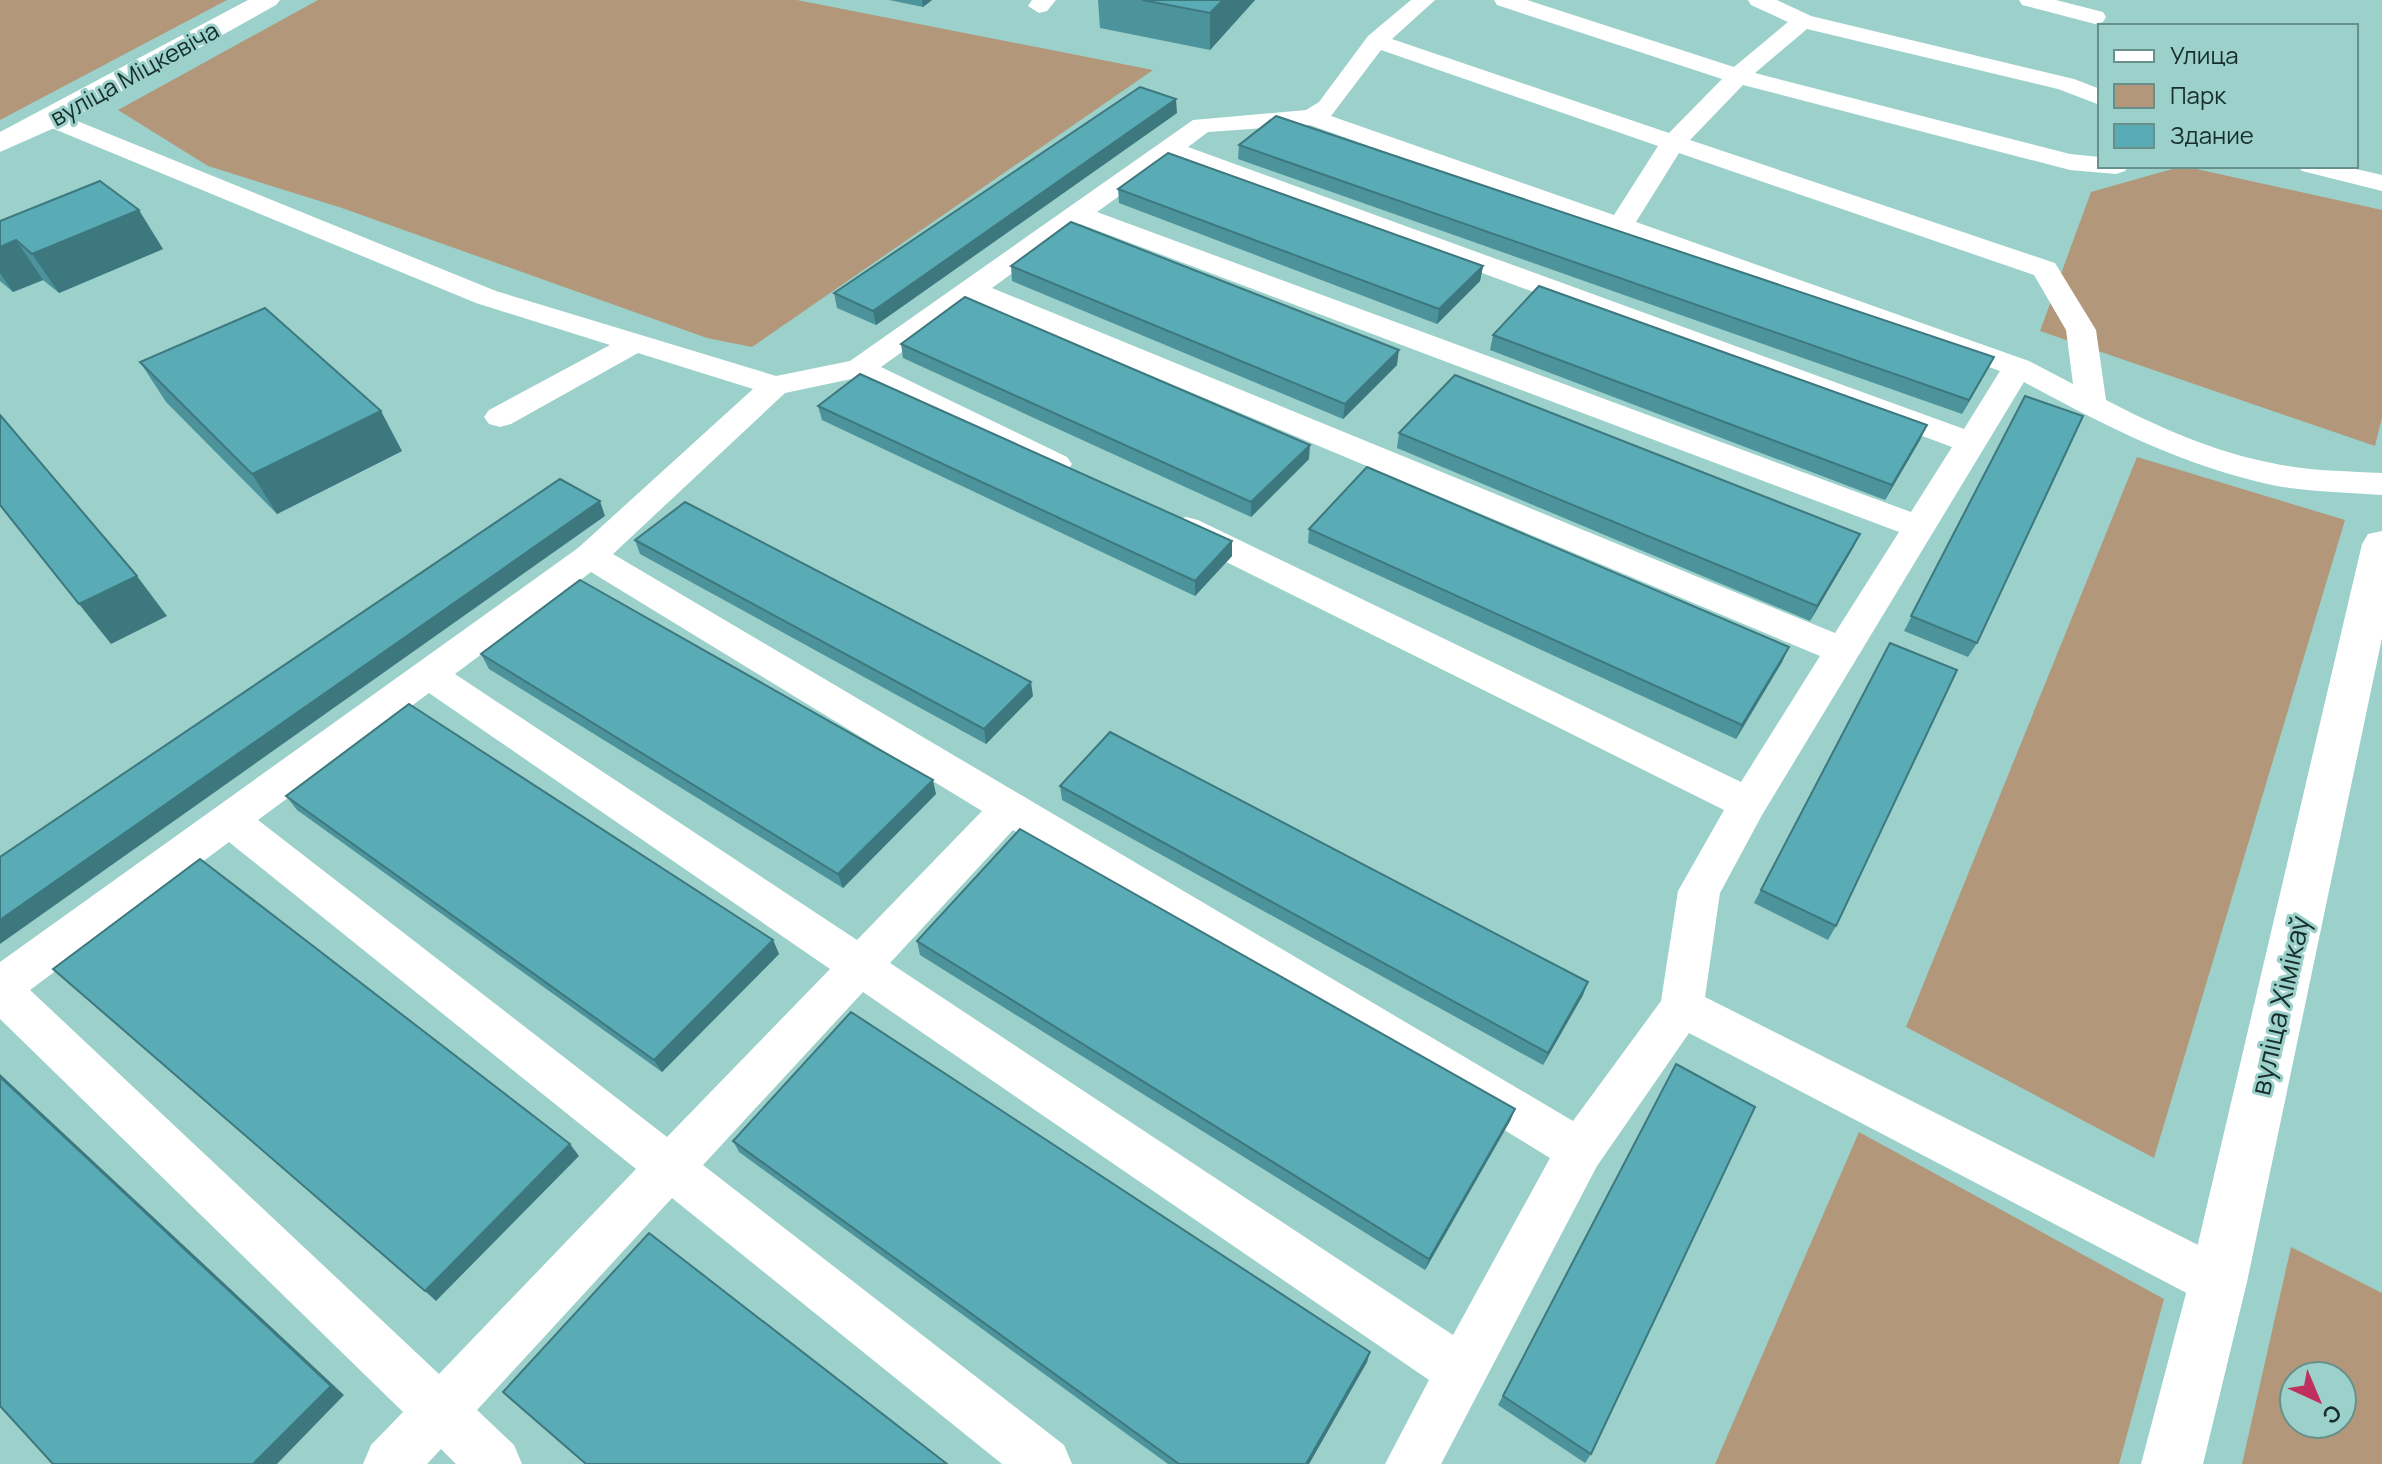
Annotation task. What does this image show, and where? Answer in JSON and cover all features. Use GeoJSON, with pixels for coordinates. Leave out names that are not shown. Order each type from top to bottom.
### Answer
{"type":"FeatureCollection","features":[{"type":"Feature","properties":{"kind":"street","name":"вуліца Міцкевіча"},"geometry":{"type":"LineString","coordinates":[[0,143],[51,119],[267,0]]}},
{"type":"Feature","properties":{"kind":"street","name":"вуліца Хімікаў"},"geometry":{"type":"LineString","coordinates":[[2172,1464],[2218,1282],[2382,544]]}},
{"type":"Feature","properties":{"kind":"lane"},"geometry":{"type":"LineString","coordinates":[[1312,117],[1328,107],[1376,41],[1424,0]]}},
{"type":"Feature","properties":{"kind":"lane"},"geometry":{"type":"LineString","coordinates":[[1505,0],[1738,76],[2070,162],[2098,164]]}},
{"type":"Feature","properties":{"kind":"lane"},"geometry":{"type":"LineString","coordinates":[[1759,0],[1803,21],[2066,84],[2098,97]]}},
{"type":"Feature","properties":{"kind":"lane"},"geometry":{"type":"LineString","coordinates":[[2030,0],[2095,17]]}},
{"type":"Feature","properties":{"kind":"lane"},"geometry":{"type":"LineString","coordinates":[[1620,226],[1672,144],[1738,76],[1803,21]]}},
{"type":"Feature","properties":{"kind":"lane"},"geometry":{"type":"LineString","coordinates":[[1376,41],[2045,269],[2081,330],[2091,407]]}},
{"type":"Feature","properties":{"kind":"lane"},"geometry":{"type":"LineString","coordinates":[[51,119],[486,297],[775,386],[860,368],[1202,125],[1312,117],[2018,367],[2091,407],[2184,448],[2272,474],[2382,484]]}},
{"type":"Feature","properties":{"kind":"lane"},"geometry":{"type":"LineString","coordinates":[[1167,148],[1972,443]]}},
{"type":"Feature","properties":{"kind":"lane"},"geometry":{"type":"LineString","coordinates":[[2319,168],[2382,183]]}},
{"type":"Feature","properties":{"kind":"lane"},"geometry":{"type":"LineString","coordinates":[[1076,213],[1919,527]]}},
{"type":"Feature","properties":{"kind":"lane"},"geometry":{"type":"LineString","coordinates":[[970,289],[1843,651]]}},
{"type":"Feature","properties":{"kind":"lane"},"geometry":{"type":"LineString","coordinates":[[500,417],[635,343]]}},
{"type":"Feature","properties":{"kind":"lane"},"geometry":{"type":"LineString","coordinates":[[1412,1464],[1580,1150],[1682,1007],[1699,891],[1748,804],[2018,367]]}},
{"type":"Feature","properties":{"kind":"lane"},"geometry":{"type":"LineString","coordinates":[[860,368],[1089,480]]}},
{"type":"Feature","properties":{"kind":"lane"},"geometry":{"type":"LineString","coordinates":[[495,1464],[0,988],[590,556],[775,386]]}},
{"type":"Feature","properties":{"kind":"lane"},"geometry":{"type":"LineString","coordinates":[[1161,516],[1748,804]]}},
{"type":"Feature","properties":{"kind":"lane"},"geometry":{"type":"LineString","coordinates":[[590,556],[1580,1150]]}},
{"type":"Feature","properties":{"kind":"lane"},"geometry":{"type":"LineString","coordinates":[[429,675],[1461,1371]]}},
{"type":"Feature","properties":{"kind":"lane"},"geometry":{"type":"LineString","coordinates":[[390,1464],[1009,808]]}},
{"type":"Feature","properties":{"kind":"lane"},"geometry":{"type":"LineString","coordinates":[[230,820],[1045,1464]]}},
{"type":"Feature","properties":{"kind":"lane"},"geometry":{"type":"LineString","coordinates":[[1682,1007],[2218,1282]]}},
{"type":"Feature","properties":{"kind":"green space"},"geometry":{"type":"Polygon","coordinates":[[[0,0],[227,0],[0,120],[0,0]]]}},
{"type":"Feature","properties":{"kind":"green space"},"geometry":{"type":"Polygon","coordinates":[[[318,0],[797,0],[1153,70],[752,347],[707,338],[342,208],[208,166],[118,110],[318,0]]]}},
{"type":"Feature","properties":{"kind":"green space"},"geometry":{"type":"Polygon","coordinates":[[[2176,168],[2192,168],[2382,210],[2382,417],[2375,446],[2040,331],[2091,192],[2176,168]]]}},
{"type":"Feature","properties":{"kind":"green space"},"geometry":{"type":"Polygon","coordinates":[[[2137,457],[2345,520],[2154,1158],[1906,1027],[2137,457]]]}},
{"type":"Feature","properties":{"kind":"green space"},"geometry":{"type":"Polygon","coordinates":[[[1859,1132],[2164,1299],[2119,1464],[1715,1464],[1859,1132]]]}},
{"type":"Feature","properties":{"kind":"green space"},"geometry":{"type":"Polygon","coordinates":[[[2291,1247],[2382,1293],[2382,1464],[2242,1464],[2291,1247]]]}},
{"type":"Feature","properties":{"kind":"building"},"geometry":{"type":"Polygon","coordinates":[[[1142,0],[1223,0],[1210,13],[1142,0]]]}},
{"type":"Feature","properties":{"kind":"building"},"geometry":{"type":"Polygon","coordinates":[[[1140,87],[1176,99],[873,311],[834,293],[1140,87]]]}},
{"type":"Feature","properties":{"kind":"building"},"geometry":{"type":"Polygon","coordinates":[[[1276,116],[1994,357],[1969,400],[1239,145],[1276,116]]]}},
{"type":"Feature","properties":{"kind":"building"},"geometry":{"type":"Polygon","coordinates":[[[1168,153],[1483,266],[1439,309],[1118,189],[1168,153]]]}},
{"type":"Feature","properties":{"kind":"building"},"geometry":{"type":"Polygon","coordinates":[[[100,181],[139,210],[32,254],[16,240],[0,247],[0,221],[100,181]]]}},
{"type":"Feature","properties":{"kind":"building"},"geometry":{"type":"Polygon","coordinates":[[[1071,222],[1399,350],[1345,404],[1011,266],[1071,222]]]}},
{"type":"Feature","properties":{"kind":"building"},"geometry":{"type":"Polygon","coordinates":[[[1539,286],[1927,425],[1892,485],[1493,335],[1539,286]]]}},
{"type":"Feature","properties":{"kind":"building"},"geometry":{"type":"Polygon","coordinates":[[[965,297],[1310,445],[1251,502],[901,344],[965,297]]]}},
{"type":"Feature","properties":{"kind":"building"},"geometry":{"type":"Polygon","coordinates":[[[265,308],[381,411],[252,474],[140,362],[265,308]]]}},
{"type":"Feature","properties":{"kind":"building"},"geometry":{"type":"Polygon","coordinates":[[[860,374],[1232,541],[1195,581],[818,406],[860,374]]]}},
{"type":"Feature","properties":{"kind":"building"},"geometry":{"type":"Polygon","coordinates":[[[1455,375],[1860,534],[1817,606],[1399,433],[1455,375]]]}},
{"type":"Feature","properties":{"kind":"building"},"geometry":{"type":"Polygon","coordinates":[[[2025,396],[2083,416],[1977,643],[1911,616],[2025,396]]]}},
{"type":"Feature","properties":{"kind":"building"},"geometry":{"type":"Polygon","coordinates":[[[0,415],[137,576],[79,604],[0,505],[0,415]]]}},
{"type":"Feature","properties":{"kind":"building"},"geometry":{"type":"Polygon","coordinates":[[[1367,467],[1789,647],[1742,725],[1309,529],[1367,467]]]}},
{"type":"Feature","properties":{"kind":"building"},"geometry":{"type":"Polygon","coordinates":[[[560,479],[600,501],[0,920],[0,857],[560,479]]]}},
{"type":"Feature","properties":{"kind":"building"},"geometry":{"type":"Polygon","coordinates":[[[685,502],[1031,682],[984,729],[635,540],[685,502]]]}},
{"type":"Feature","properties":{"kind":"building"},"geometry":{"type":"Polygon","coordinates":[[[580,580],[933,780],[838,874],[481,654],[580,580]]]}},
{"type":"Feature","properties":{"kind":"building"},"geometry":{"type":"Polygon","coordinates":[[[1890,643],[1957,670],[1836,926],[1761,890],[1890,643]]]}},
{"type":"Feature","properties":{"kind":"building"},"geometry":{"type":"Polygon","coordinates":[[[409,704],[773,940],[654,1060],[286,796],[409,704]]]}},
{"type":"Feature","properties":{"kind":"building"},"geometry":{"type":"Polygon","coordinates":[[[1110,732],[1588,982],[1548,1053],[1060,786],[1110,732]]]}},
{"type":"Feature","properties":{"kind":"building"},"geometry":{"type":"Polygon","coordinates":[[[1020,829],[1515,1109],[1429,1259],[917,941],[1020,829]]]}},
{"type":"Feature","properties":{"kind":"building"},"geometry":{"type":"Polygon","coordinates":[[[200,859],[570,1144],[425,1291],[53,969],[200,859]]]}},
{"type":"Feature","properties":{"kind":"building"},"geometry":{"type":"Polygon","coordinates":[[[851,1012],[1370,1352],[1306,1464],[1179,1464],[733,1141],[851,1012]]]}},
{"type":"Feature","properties":{"kind":"building"},"geometry":{"type":"Polygon","coordinates":[[[1676,1064],[1755,1107],[1591,1454],[1503,1396],[1676,1064]]]}},
{"type":"Feature","properties":{"kind":"building"},"geometry":{"type":"Polygon","coordinates":[[[0,1077],[331,1386],[253,1464],[53,1464],[0,1406],[0,1077]]]}},
{"type":"Feature","properties":{"kind":"building"},"geometry":{"type":"Polygon","coordinates":[[[649,1233],[947,1464],[586,1464],[503,1392],[649,1233]]]}}]}
